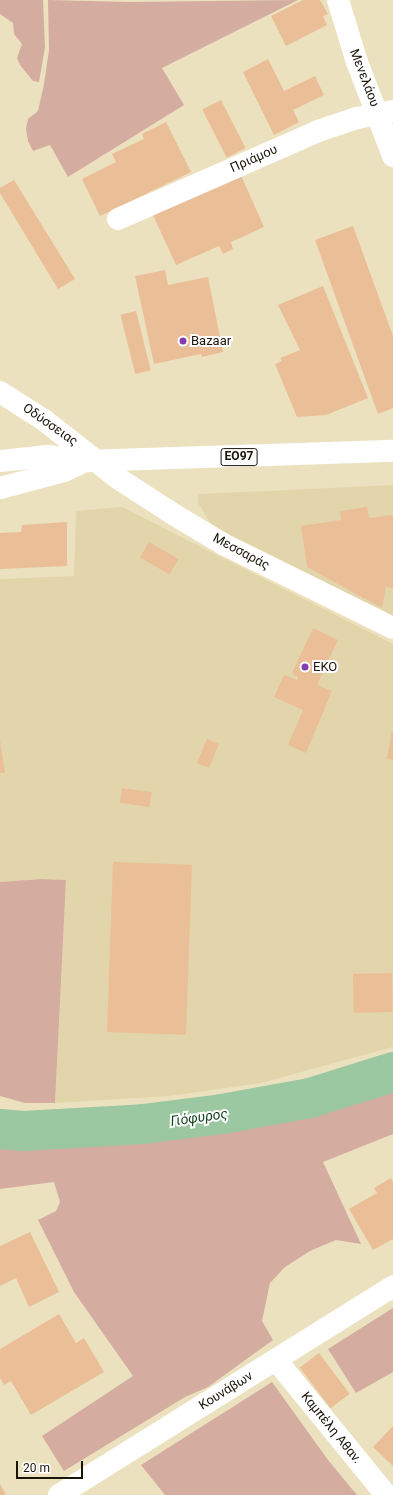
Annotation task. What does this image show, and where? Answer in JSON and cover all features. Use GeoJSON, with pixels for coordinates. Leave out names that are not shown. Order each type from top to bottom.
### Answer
{"type":"FeatureCollection","features":[{"type":"Feature","properties":{"kind":"street","name":"Μενελάου"},"geometry":{"type":"LineString","coordinates":[[338,0],[352,47],[385,112],[393,156]]}},
{"type":"Feature","properties":{"kind":"street","name":"Πριάμου"},"geometry":{"type":"LineString","coordinates":[[118,219],[318,131],[385,112]]}},
{"type":"Feature","properties":{"kind":"street","name":"Οδύσσειας"},"geometry":{"type":"LineString","coordinates":[[0,392],[44,420],[91,461]]}},
{"type":"Feature","properties":{"kind":"street","name":"ΕΟ97"},"geometry":{"type":"LineString","coordinates":[[0,462],[48,456],[91,461],[393,451]]}},
{"type":"Feature","properties":{"kind":"street","name":"ΕΟ97"},"geometry":{"type":"LineString","coordinates":[[0,488],[50,475],[91,461]]}},
{"type":"Feature","properties":{"kind":"street","name":"Μεσσαράς"},"geometry":{"type":"LineString","coordinates":[[91,461],[138,492],[225,545],[393,628]]}},
{"type":"Feature","properties":{"kind":"street","name":"Κουνάβων"},"geometry":{"type":"LineString","coordinates":[[59,1495],[393,1286]]}},
{"type":"Feature","properties":{"kind":"street","name":"Καμπέλη Αθαν."},"geometry":{"type":"LineString","coordinates":[[276,1360],[386,1495]]}},
{"type":"Feature","properties":{"kind":"shaded area"},"geometry":{"type":"Polygon","coordinates":[[[0,0],[43,0],[45,47],[39,82],[33,81],[20,65],[17,58],[22,44],[14,34],[13,23],[0,14],[0,0]]]}},
{"type":"Feature","properties":{"kind":"shaded area"},"geometry":{"type":"Polygon","coordinates":[[[48,0],[129,2],[298,0],[162,68],[184,105],[68,177],[50,145],[33,151],[28,141],[26,129],[28,119],[38,111],[44,84],[49,50],[48,0]]]}},
{"type":"Feature","properties":{"kind":"shaded area"},"geometry":{"type":"Polygon","coordinates":[[[393,485],[393,617],[215,530],[198,503],[198,494],[393,485]]]}},
{"type":"Feature","properties":{"kind":"shaded area"},"geometry":{"type":"Polygon","coordinates":[[[122,507],[393,644],[393,1047],[261,1083],[170,1096],[55,1103],[66,880],[42,879],[0,882],[0,579],[74,576],[76,511],[122,507]]]}},
{"type":"Feature","properties":{"kind":"shaded area"},"geometry":{"type":"Polygon","coordinates":[[[42,879],[66,880],[55,1103],[25,1103],[0,1096],[0,882],[42,879]]]}},
{"type":"Feature","properties":{"kind":"shaded area"},"geometry":{"type":"Polygon","coordinates":[[[393,1081],[393,1134],[323,1162],[361,1244],[336,1240],[310,1251],[285,1267],[270,1283],[262,1321],[273,1340],[208,1387],[185,1397],[64,1471],[42,1436],[133,1376],[74,1292],[38,1220],[56,1211],[60,1202],[54,1182],[0,1189],[0,1138],[26,1140],[139,1135],[229,1122],[322,1104],[393,1081]]]}},
{"type":"Feature","properties":{"kind":"shaded area"},"geometry":{"type":"Polygon","coordinates":[[[393,1308],[393,1372],[356,1393],[328,1349],[393,1308]]]}},
{"type":"Feature","properties":{"kind":"shaded area"},"geometry":{"type":"Polygon","coordinates":[[[272,1382],[328,1460],[357,1495],[165,1495],[141,1465],[272,1382]]]}},
{"type":"Feature","properties":{"kind":"building"},"geometry":{"type":"Polygon","coordinates":[[[303,0],[320,0],[328,14],[323,16],[327,25],[286,46],[271,16],[303,0]]]}},
{"type":"Feature","properties":{"kind":"building"},"geometry":{"type":"Polygon","coordinates":[[[268,59],[284,91],[315,76],[324,95],[293,110],[299,122],[274,135],[243,72],[268,59]]]}},
{"type":"Feature","properties":{"kind":"building"},"geometry":{"type":"Polygon","coordinates":[[[221,100],[246,148],[227,158],[202,110],[221,100]]]}},
{"type":"Feature","properties":{"kind":"building"},"geometry":{"type":"Polygon","coordinates":[[[166,122],[191,172],[100,216],[82,179],[116,162],[112,154],[144,139],[142,134],[166,122]]]}},
{"type":"Feature","properties":{"kind":"building"},"geometry":{"type":"Polygon","coordinates":[[[240,173],[264,227],[231,242],[233,249],[223,254],[219,246],[176,265],[152,213],[240,173]]]}},
{"type":"Feature","properties":{"kind":"building"},"geometry":{"type":"Polygon","coordinates":[[[14,180],[75,279],[58,289],[0,193],[0,188],[14,180]]]}},
{"type":"Feature","properties":{"kind":"building"},"geometry":{"type":"Polygon","coordinates":[[[353,226],[393,336],[393,408],[378,414],[315,240],[353,226]]]}},
{"type":"Feature","properties":{"kind":"building"},"geometry":{"type":"Polygon","coordinates":[[[165,270],[168,285],[208,277],[223,352],[202,357],[201,354],[154,364],[135,276],[165,270]]]}},
{"type":"Feature","properties":{"kind":"building"},"geometry":{"type":"Polygon","coordinates":[[[323,286],[368,398],[326,415],[297,417],[275,364],[282,361],[280,358],[300,350],[278,305],[323,286]]]}},
{"type":"Feature","properties":{"kind":"building"},"geometry":{"type":"Polygon","coordinates":[[[136,311],[151,370],[135,374],[120,315],[136,311]]]}},
{"type":"Feature","properties":{"kind":"building"},"geometry":{"type":"Polygon","coordinates":[[[367,507],[369,518],[393,515],[393,589],[386,586],[382,608],[307,567],[301,526],[341,520],[340,511],[367,507]]]}},
{"type":"Feature","properties":{"kind":"building"},"geometry":{"type":"Polygon","coordinates":[[[67,522],[67,566],[0,569],[0,533],[21,532],[22,525],[67,522]]]}},
{"type":"Feature","properties":{"kind":"building"},"geometry":{"type":"Polygon","coordinates":[[[149,542],[178,559],[169,575],[140,558],[149,542]]]}},
{"type":"Feature","properties":{"kind":"building"},"geometry":{"type":"Polygon","coordinates":[[[313,628],[338,640],[317,685],[332,691],[306,753],[288,745],[303,710],[274,697],[284,675],[297,680],[298,677],[292,673],[313,628]]]}},
{"type":"Feature","properties":{"kind":"building"},"geometry":{"type":"Polygon","coordinates":[[[393,731],[393,760],[387,759],[393,731]]]}},
{"type":"Feature","properties":{"kind":"building"},"geometry":{"type":"Polygon","coordinates":[[[207,739],[219,744],[209,768],[197,763],[207,739]]]}},
{"type":"Feature","properties":{"kind":"building"},"geometry":{"type":"Polygon","coordinates":[[[0,740],[5,773],[0,773],[0,740]]]}},
{"type":"Feature","properties":{"kind":"building"},"geometry":{"type":"Polygon","coordinates":[[[122,788],[152,792],[150,807],[120,803],[122,788]]]}},
{"type":"Feature","properties":{"kind":"building"},"geometry":{"type":"Polygon","coordinates":[[[113,862],[192,865],[186,1035],[107,1032],[113,862]]]}},
{"type":"Feature","properties":{"kind":"building"},"geometry":{"type":"Polygon","coordinates":[[[392,973],[393,1012],[354,1013],[353,974],[392,973]]]}},
{"type":"Feature","properties":{"kind":"building"},"geometry":{"type":"Polygon","coordinates":[[[391,1178],[393,1182],[393,1239],[373,1250],[349,1209],[377,1193],[374,1188],[391,1178]]]}},
{"type":"Feature","properties":{"kind":"building"},"geometry":{"type":"Polygon","coordinates":[[[30,1232],[59,1292],[29,1307],[16,1278],[0,1286],[0,1246],[30,1232]]]}},
{"type":"Feature","properties":{"kind":"building"},"geometry":{"type":"Polygon","coordinates":[[[59,1314],[76,1343],[84,1338],[104,1372],[31,1415],[11,1381],[4,1385],[0,1378],[0,1349],[59,1314]]]}},
{"type":"Feature","properties":{"kind":"building"},"geometry":{"type":"Polygon","coordinates":[[[319,1353],[350,1394],[331,1408],[300,1367],[319,1353]]]}},
{"type":"Feature","properties":{"kind":"building"},"geometry":{"type":"Polygon","coordinates":[[[393,1426],[393,1466],[373,1447],[393,1426]]]}},
{"type":"Feature","properties":{"kind":"building"},"geometry":{"type":"Polygon","coordinates":[[[0,1484],[6,1495],[0,1495],[0,1484]]]}},
{"type":"Feature","properties":{"kind":"waterway","name":"Γιόφυρος"},"geometry":{"type":"LineString","coordinates":[[0,1129],[23,1131],[143,1124],[222,1114],[310,1098],[393,1072]]}},
{"type":"Feature","properties":{"kind":"place","name":"Bazaar"},"geometry":{"type":"Point","coordinates":[183,341]}},
{"type":"Feature","properties":{"kind":"place","name":"ΕΚΟ"},"geometry":{"type":"Point","coordinates":[305,667]}}]}
